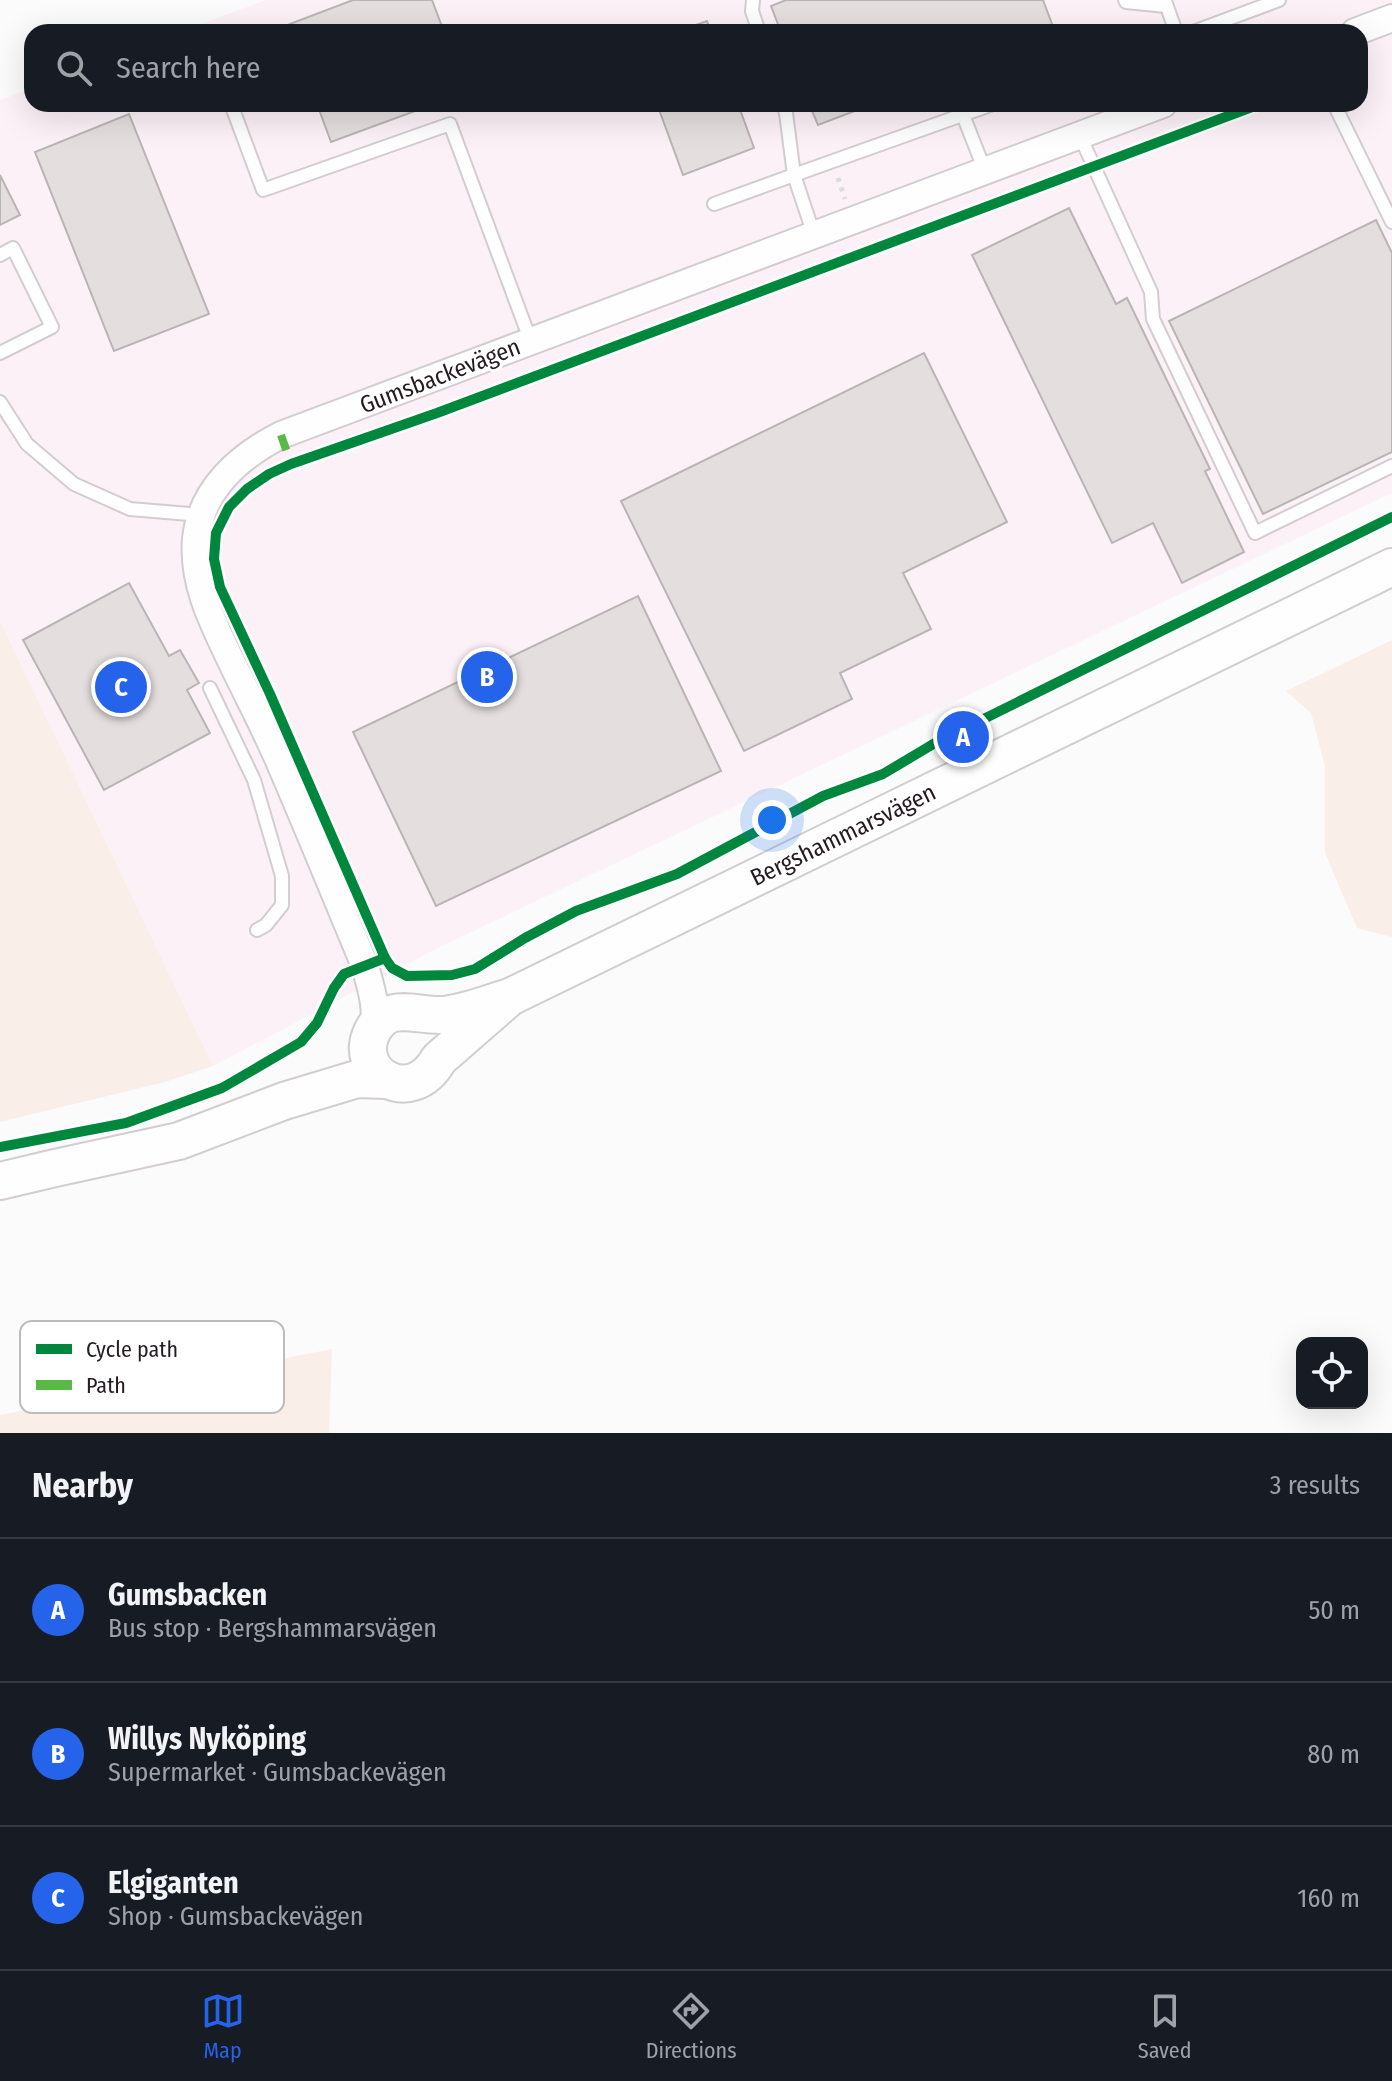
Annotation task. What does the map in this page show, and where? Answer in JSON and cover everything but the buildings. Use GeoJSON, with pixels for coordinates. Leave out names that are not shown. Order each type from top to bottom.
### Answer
{"type":"FeatureCollection","features":[{"type":"Feature","properties":{"kind":"main road","name":"Bergshammarsvägen"},"geometry":{"type":"LineString","coordinates":[[510,997],[1392,567]]}},
{"type":"Feature","properties":{"kind":"main road"},"geometry":{"type":"LineString","coordinates":[[284,1101],[350,1057],[382,1018],[394,1012],[439,1016],[510,997]]}},
{"type":"Feature","properties":{"kind":"main road"},"geometry":{"type":"LineString","coordinates":[[439,1059],[510,997]]}},
{"type":"Feature","properties":{"kind":"main road"},"geometry":{"type":"LineString","coordinates":[[371,1033],[368,1050],[378,1073],[400,1084],[424,1078],[433,1070],[442,1046],[439,1033],[431,1022],[413,1012]]}},
{"type":"Feature","properties":{"kind":"main road"},"geometry":{"type":"LineString","coordinates":[[0,1181],[179,1141],[284,1101],[357,1079],[388,1080]]}},
{"type":"Feature","properties":{"kind":"street"},"geometry":{"type":"LineString","coordinates":[[1368,27],[1392,18]]}},
{"type":"Feature","properties":{"kind":"street","name":"Gumsbackevägen"},"geometry":{"type":"LineString","coordinates":[[371,1033],[376,1012],[365,966],[282,767],[211,619],[201,589],[195,559],[201,515],[227,473],[258,447],[281,435],[1142,112]]}},
{"type":"Feature","properties":{"kind":"street","name":"Gumsbackevägen"},"geometry":{"type":"LineString","coordinates":[[365,966],[390,998],[413,1012]]}},
{"type":"Feature","properties":{"kind":"lane"},"geometry":{"type":"LineString","coordinates":[[753,0],[752,11],[756,24]]}},
{"type":"Feature","properties":{"kind":"lane"},"geometry":{"type":"LineString","coordinates":[[1125,0],[1165,3],[1173,24]]}},
{"type":"Feature","properties":{"kind":"lane"},"geometry":{"type":"LineString","coordinates":[[1214,24],[1279,0]]}},
{"type":"Feature","properties":{"kind":"lane"},"geometry":{"type":"LineString","coordinates":[[234,112],[263,190],[450,124],[531,342]]}},
{"type":"Feature","properties":{"kind":"lane"},"geometry":{"type":"LineString","coordinates":[[786,112],[794,175],[814,235]]}},
{"type":"Feature","properties":{"kind":"lane"},"geometry":{"type":"LineString","coordinates":[[714,204],[971,112]]}},
{"type":"Feature","properties":{"kind":"lane"},"geometry":{"type":"LineString","coordinates":[[1338,112],[1392,222]]}},
{"type":"Feature","properties":{"kind":"lane"},"geometry":{"type":"LineString","coordinates":[[963,115],[985,171]]}},
{"type":"Feature","properties":{"kind":"lane"},"geometry":{"type":"LineString","coordinates":[[1080,136],[1151,292],[1153,319],[1255,533],[1392,466]]}},
{"type":"Feature","properties":{"kind":"lane"},"geometry":{"type":"LineString","coordinates":[[0,255],[13,248],[52,327],[0,353]]}},
{"type":"Feature","properties":{"kind":"lane"},"geometry":{"type":"LineString","coordinates":[[0,402],[27,444],[74,484],[130,509],[201,515]]}},
{"type":"Feature","properties":{"kind":"lane"},"geometry":{"type":"LineString","coordinates":[[210,688],[254,780],[282,876],[282,905],[266,925],[257,930]]}},
{"type":"Feature","properties":{"kind":"lane"},"geometry":{"type":"LineString","coordinates":[[254,780],[282,767]]}},
{"type":"Feature","properties":{"kind":"shaded area"},"geometry":{"type":"Polygon","coordinates":[[[265,0],[1392,0],[1392,493],[438,948],[213,1066],[0,621],[0,100],[24,91],[24,112],[1368,112],[1368,24],[201,24],[265,0]]]}},
{"type":"Feature","properties":{"kind":"shaded area"},"geometry":{"type":"Polygon","coordinates":[[[0,621],[213,1066],[165,1082],[0,1122],[0,621]]]}},
{"type":"Feature","properties":{"kind":"shaded area"},"geometry":{"type":"Polygon","coordinates":[[[1392,640],[1392,937],[1357,928],[1325,853],[1325,766],[1311,713],[1286,691],[1392,640]]]}},
{"type":"Feature","properties":{"kind":"shaded area"},"geometry":{"type":"Polygon","coordinates":[[[332,1349],[329,1433],[0,1433],[0,1415],[20,1411],[284,1413],[284,1359],[332,1349]]]}},
{"type":"Feature","properties":{"kind":"marked path"},"geometry":{"type":"LineString","coordinates":[[281,435],[291,464]]}},
{"type":"Feature","properties":{"kind":"cycle path"},"geometry":{"type":"LineString","coordinates":[[385,958],[220,587],[214,559],[216,533],[229,507],[247,489],[291,464],[437,413],[1239,112]]}},
{"type":"Feature","properties":{"kind":"cycle path"},"geometry":{"type":"LineString","coordinates":[[0,1147],[126,1123],[222,1088],[301,1042],[317,1023],[344,974],[385,958],[392,968],[407,976],[452,975],[475,969],[576,911],[677,874],[823,796],[883,774],[935,743],[1392,517]]}},
{"type":"Feature","properties":{"kind":"place","name":"Willys Nyköping"},"geometry":{"type":"Point","coordinates":[487,677]}},
{"type":"Feature","properties":{"kind":"place","name":"Elgiganten"},"geometry":{"type":"Point","coordinates":[121,687]}},
{"type":"Feature","properties":{"kind":"place","name":"Gumsbacken"},"geometry":{"type":"Point","coordinates":[963,737]}}]}
